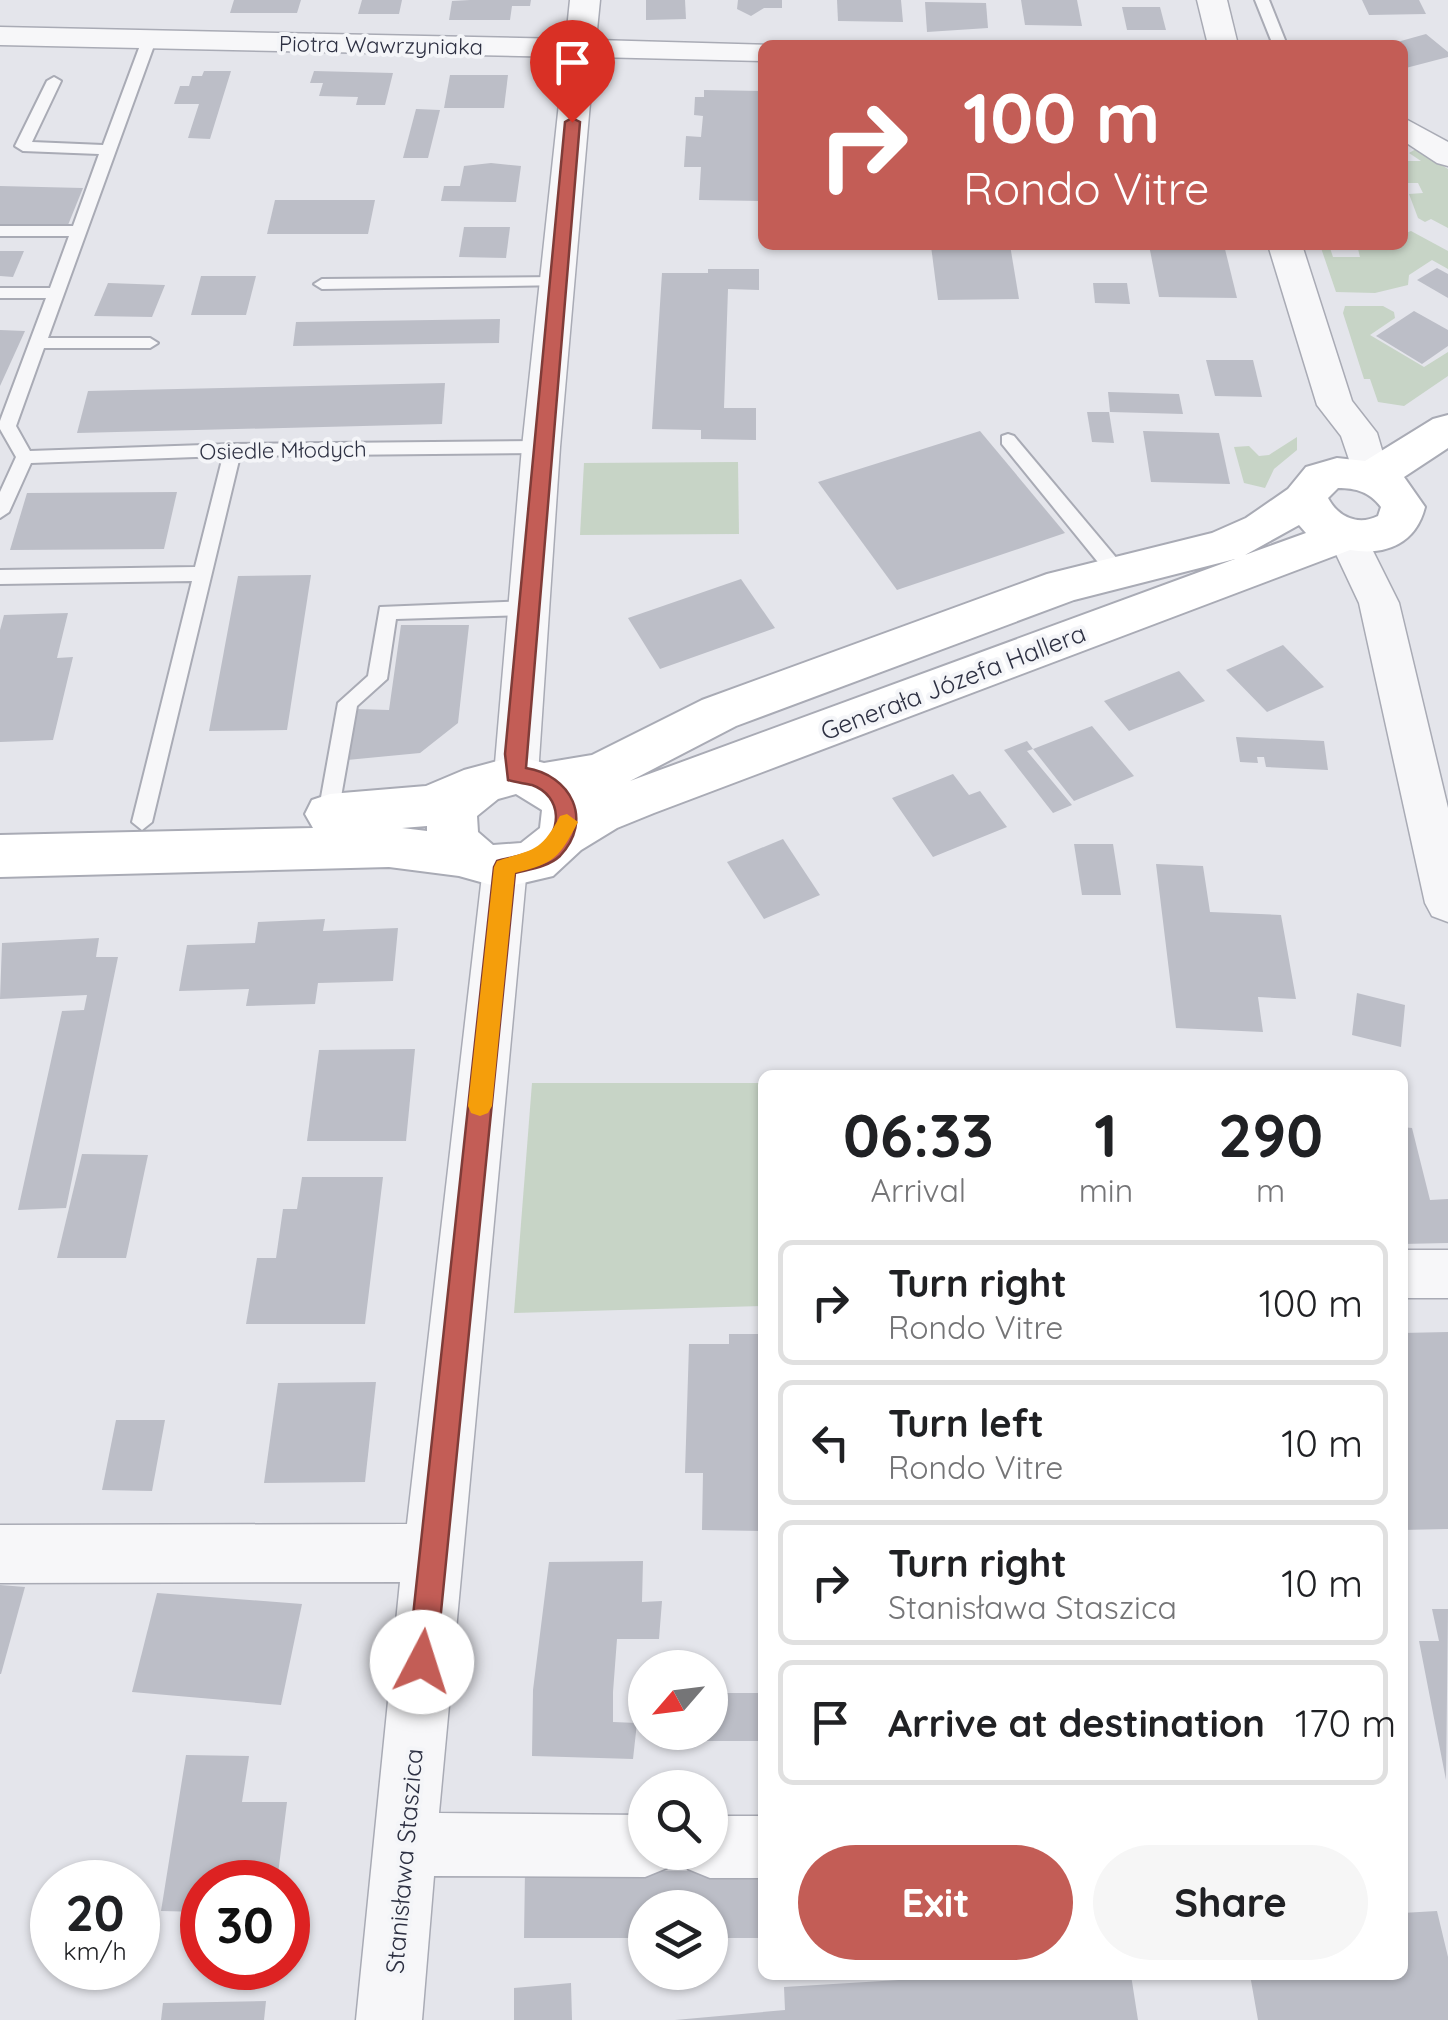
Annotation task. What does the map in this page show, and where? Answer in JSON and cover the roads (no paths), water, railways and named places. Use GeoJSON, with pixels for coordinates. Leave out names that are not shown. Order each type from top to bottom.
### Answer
{"type":"FeatureCollection","features":[{"type":"Feature","properties":{"kind":"street"},"geometry":{"type":"LineString","coordinates":[[530,778],[528,608],[585,0]]}},
{"type":"Feature","properties":{"kind":"street"},"geometry":{"type":"LineString","coordinates":[[1212,0],[1222,40]]}},
{"type":"Feature","properties":{"kind":"street","name":"Piotra Wawrzyniaka"},"geometry":{"type":"LineString","coordinates":[[0,36],[155,27],[579,48],[758,52]]}},
{"type":"Feature","properties":{"kind":"street"},"geometry":{"type":"LineString","coordinates":[[1408,130],[1448,156]]}},
{"type":"Feature","properties":{"kind":"street"},"geometry":{"type":"LineString","coordinates":[[1287,250],[1335,405],[1359,434],[1375,513],[1379,604],[1448,903]]}},
{"type":"Feature","properties":{"kind":"street"},"geometry":{"type":"LineString","coordinates":[[1335,405],[1315,487],[1317,520],[1375,513]]}},
{"type":"Feature","properties":{"kind":"street","name":"Generała Józefa Hallera"},"geometry":{"type":"LineString","coordinates":[[1335,405],[1374,430],[1443,445]]}},
{"type":"Feature","properties":{"kind":"street","name":"Generała Józefa Hallera"},"geometry":{"type":"LineString","coordinates":[[563,836],[598,814],[1375,513],[1443,445]]}},
{"type":"Feature","properties":{"kind":"street"},"geometry":{"type":"LineString","coordinates":[[1315,487],[1351,472],[1375,513]]}},
{"type":"Feature","properties":{"kind":"street","name":"Generała Józefa Hallera"},"geometry":{"type":"LineString","coordinates":[[530,778],[601,773],[720,713],[1063,586],[1225,546],[1262,529],[1315,487]]}},
{"type":"Feature","properties":{"kind":"street"},"geometry":{"type":"LineString","coordinates":[[0,825],[328,814],[428,806],[464,794],[492,778],[530,778],[556,790],[567,810],[563,836],[539,859],[486,862],[388,847],[0,856]]}},
{"type":"Feature","properties":{"kind":"street"},"geometry":{"type":"LineString","coordinates":[[464,794],[456,803],[450,825],[456,845],[486,862]]}},
{"type":"Feature","properties":{"kind":"street","name":"Stanisława Staszica"},"geometry":{"type":"LineString","coordinates":[[389,2020],[432,1553],[486,862]]}},
{"type":"Feature","properties":{"kind":"street"},"geometry":{"type":"LineString","coordinates":[[1408,1274],[1448,1274]]}},
{"type":"Feature","properties":{"kind":"street"},"geometry":{"type":"LineString","coordinates":[[0,1554],[432,1553]]}},
{"type":"Feature","properties":{"kind":"street"},"geometry":{"type":"LineString","coordinates":[[405,1844],[628,1846]]}},
{"type":"Feature","properties":{"kind":"street"},"geometry":{"type":"LineString","coordinates":[[728,1847],[758,1847]]}},
{"type":"Feature","properties":{"kind":"lane"},"geometry":{"type":"LineString","coordinates":[[1262,0],[1278,40]]}},
{"type":"Feature","properties":{"kind":"lane"},"geometry":{"type":"LineString","coordinates":[[0,512],[26,457],[3,426],[155,27]]}},
{"type":"Feature","properties":{"kind":"lane"},"geometry":{"type":"LineString","coordinates":[[54,81],[23,146],[108,150]]}},
{"type":"Feature","properties":{"kind":"lane"},"geometry":{"type":"LineString","coordinates":[[0,230],[78,231]]}},
{"type":"Feature","properties":{"kind":"lane"},"geometry":{"type":"LineString","coordinates":[[322,284],[558,282]]}},
{"type":"Feature","properties":{"kind":"lane"},"geometry":{"type":"LineString","coordinates":[[0,293],[54,294]]}},
{"type":"Feature","properties":{"kind":"lane"},"geometry":{"type":"LineString","coordinates":[[36,343],[150,343]]}},
{"type":"Feature","properties":{"kind":"lane"},"geometry":{"type":"LineString","coordinates":[[1008,440],[1116,572]]}},
{"type":"Feature","properties":{"kind":"lane","name":"Osiedle Młodych"},"geometry":{"type":"LineString","coordinates":[[26,457],[541,447]]}},
{"type":"Feature","properties":{"kind":"lane"},"geometry":{"type":"LineString","coordinates":[[142,822],[232,450]]}},
{"type":"Feature","properties":{"kind":"lane"},"geometry":{"type":"LineString","coordinates":[[0,577],[202,574]]}},
{"type":"Feature","properties":{"kind":"lane"},"geometry":{"type":"LineString","coordinates":[[328,814],[348,703],[378,679],[387,612],[528,608]]}}]}
